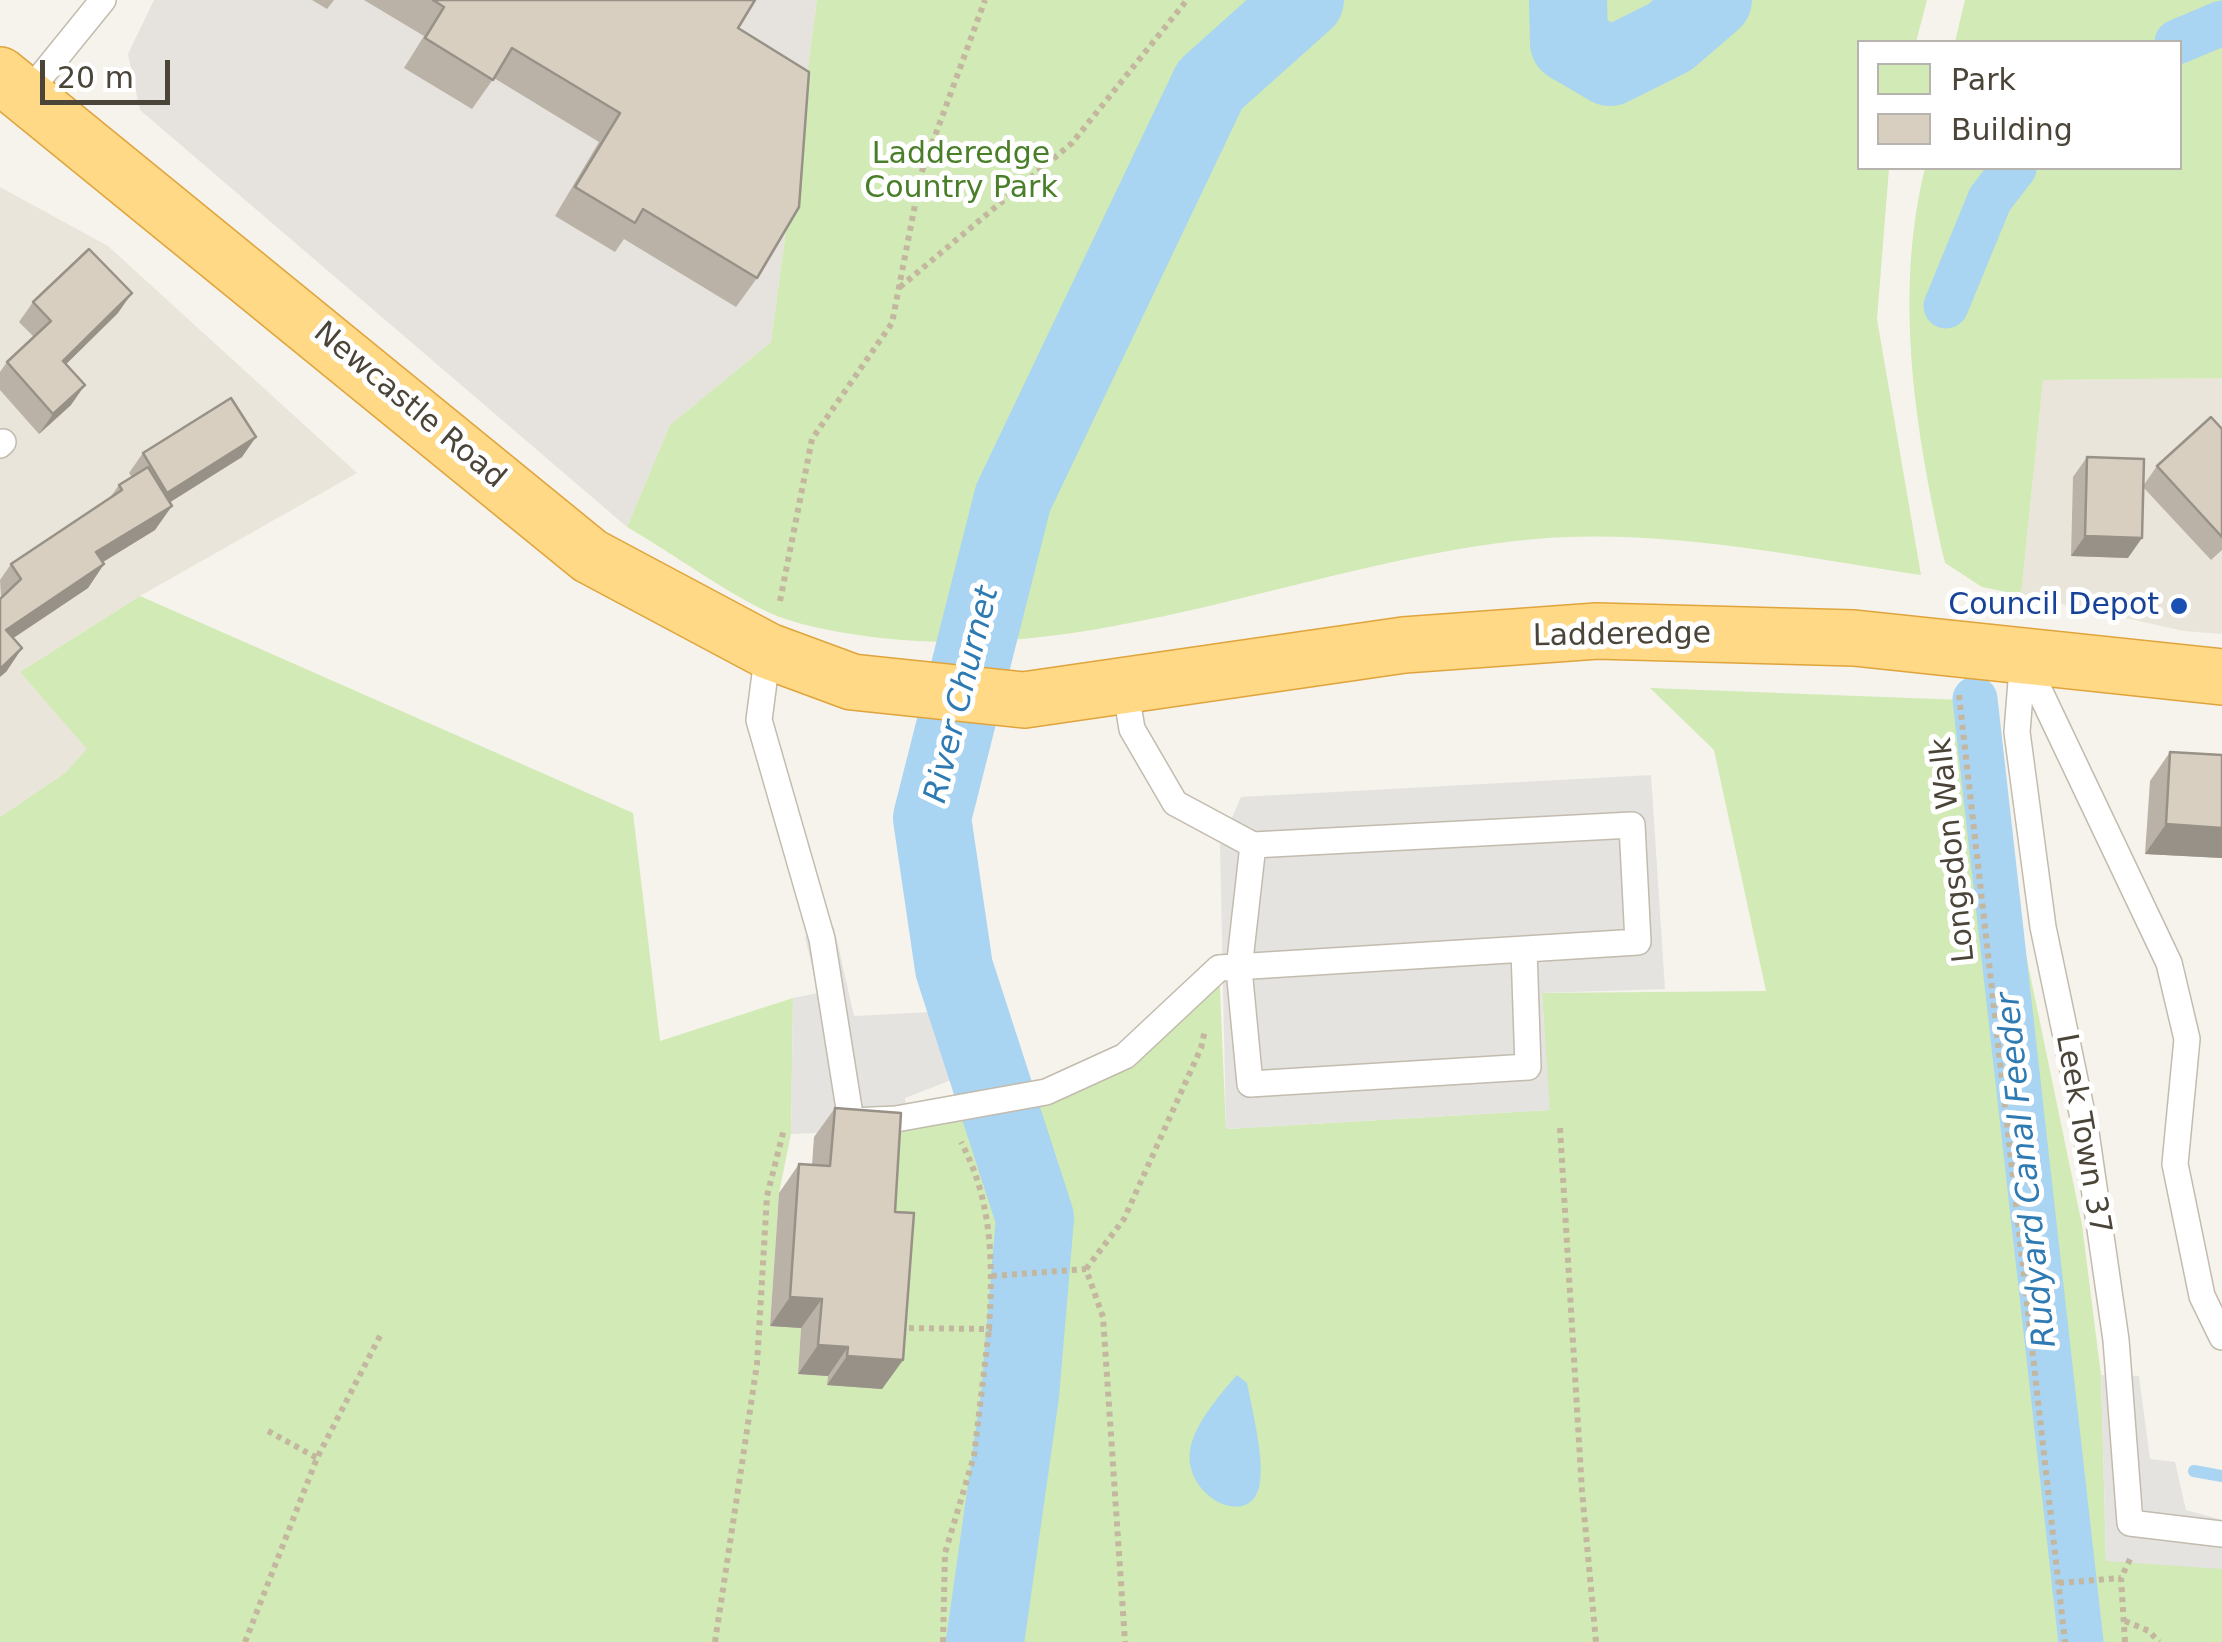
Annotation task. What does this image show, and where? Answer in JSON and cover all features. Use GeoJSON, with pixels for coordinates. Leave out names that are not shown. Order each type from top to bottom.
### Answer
{"type":"FeatureCollection","features":[{"type":"Feature","properties":{"kind":"highway","name":"Newcastle Road"},"geometry":{"type":"LineString","coordinates":[[13,85],[590,556],[768,651],[852,682],[1024,700]]}},
{"type":"Feature","properties":{"kind":"highway","name":"Ladderedge"},"geometry":{"type":"LineString","coordinates":[[1024,700],[1404,645],[1598,631],[1854,638],[2222,677]]}},
{"type":"Feature","properties":{"kind":"lane"},"geometry":{"type":"LineString","coordinates":[[13,85],[103,0]]}},
{"type":"Feature","properties":{"kind":"lane"},"geometry":{"type":"LineString","coordinates":[[768,651],[758,720],[822,940],[852,1122],[896,1119],[1046,1092],[1125,1056],[1229,969],[1638,942],[1632,825],[1253,845],[1174,803],[1132,729],[1125,686]]}},
{"type":"Feature","properties":{"kind":"lane"},"geometry":{"type":"LineString","coordinates":[[2023,656],[2169,962],[2187,1039],[2174,1164],[2202,1296],[2222,1337]]}},
{"type":"Feature","properties":{"kind":"lane","name":"Leek Town 37"},"geometry":{"type":"LineString","coordinates":[[2023,656],[2017,732],[2043,927],[2086,1132],[2116,1340],[2130,1522],[2222,1534]]}},
{"type":"Feature","properties":{"kind":"lane"},"geometry":{"type":"LineString","coordinates":[[1253,845],[1229,969],[1250,1084],[1528,1067],[1524,950]]}},
{"type":"Feature","properties":{"kind":"path"},"geometry":{"type":"LineString","coordinates":[[768,651],[812,439],[892,323],[921,174],[985,0]]}},
{"type":"Feature","properties":{"kind":"path"},"geometry":{"type":"LineString","coordinates":[[900,288],[1072,143],[1187,0]]}},
{"type":"Feature","properties":{"kind":"path","name":"Longsdon Walk"},"geometry":{"type":"LineString","coordinates":[[1959,649],[1960,699],[2062,1583],[2065,1642]]}},
{"type":"Feature","properties":{"kind":"path"},"geometry":{"type":"LineString","coordinates":[[992,1276],[1086,1269],[1124,1219],[1201,1048],[1206,1020]]}},
{"type":"Feature","properties":{"kind":"path"},"geometry":{"type":"LineString","coordinates":[[896,1119],[894,1136],[960,1138],[987,1204],[992,1276],[989,1329],[974,1456],[945,1552],[943,1642]]}},
{"type":"Feature","properties":{"kind":"path"},"geometry":{"type":"LineString","coordinates":[[1560,1128],[1582,1490],[1596,1642]]}},
{"type":"Feature","properties":{"kind":"path"},"geometry":{"type":"LineString","coordinates":[[714,1642],[757,1364],[767,1196],[784,1129]]}},
{"type":"Feature","properties":{"kind":"path"},"geometry":{"type":"LineString","coordinates":[[1086,1269],[1104,1318],[1125,1642]]}},
{"type":"Feature","properties":{"kind":"path"},"geometry":{"type":"LineString","coordinates":[[898,1309],[898,1328],[989,1329]]}},
{"type":"Feature","properties":{"kind":"path"},"geometry":{"type":"LineString","coordinates":[[244,1642],[317,1458],[381,1334]]}},
{"type":"Feature","properties":{"kind":"path"},"geometry":{"type":"LineString","coordinates":[[268,1431],[317,1458]]}},
{"type":"Feature","properties":{"kind":"path"},"geometry":{"type":"LineString","coordinates":[[2062,1583],[2121,1578],[2125,1642]]}},
{"type":"Feature","properties":{"kind":"path"},"geometry":{"type":"LineString","coordinates":[[2126,1620],[2149,1631],[2159,1642]]}},
{"type":"Feature","properties":{"kind":"shaded area"},"geometry":{"type":"Polygon","coordinates":[[[154,0],[817,0],[771,342],[670,425],[627,527],[140,110],[128,54],[154,0]]]}},
{"type":"Feature","properties":{"kind":"shaded area"},"geometry":{"type":"Polygon","coordinates":[[[0,187],[108,246],[357,473],[140,596],[20,672],[88,749],[65,773],[0,817],[0,187]]]}},
{"type":"Feature","properties":{"kind":"shaded area"},"geometry":{"type":"Polygon","coordinates":[[[2222,378],[2222,634],[2184,631],[2021,595],[2043,380],[2222,378]]]}},
{"type":"Feature","properties":{"kind":"shaded area"},"geometry":{"type":"Polygon","coordinates":[[[1651,775],[1665,989],[1542,993],[1550,1110],[1226,1129],[1220,845],[1241,797],[1651,775]]]}},
{"type":"Feature","properties":{"kind":"shaded area"},"geometry":{"type":"Polygon","coordinates":[[[834,927],[854,1016],[950,1011],[964,1075],[905,1098],[910,1129],[791,1134],[793,998],[818,993],[805,937],[834,927]]]}},
{"type":"Feature","properties":{"kind":"shaded area"},"geometry":{"type":"Polygon","coordinates":[[[2101,1375],[2139,1376],[2150,1459],[2175,1462],[2186,1510],[2222,1520],[2222,1569],[2106,1561],[2101,1375]]]}},
{"type":"Feature","properties":{"kind":"green space","name":"Ladderedge Country Park"},"geometry":{"type":"Polygon","coordinates":[[[817,0],[1927,0],[1917,40],[1857,40],[1857,170],[1889,170],[1877,319],[1921,575],[1719,544],[1566,537],[1435,553],[1121,625],[1042,637],[962,642],[881,638],[802,624],[777,616],[722,587],[627,527],[670,425],[771,342],[817,0]]]}},
{"type":"Feature","properties":{"kind":"green space"},"geometry":{"type":"Polygon","coordinates":[[[1965,0],[2222,0],[2222,378],[2043,380],[2021,595],[1982,587],[1945,563],[1925,466],[1912,366],[1911,267],[1925,170],[2182,170],[2182,40],[1955,40],[1965,0]]]}},
{"type":"Feature","properties":{"kind":"green space"},"geometry":{"type":"Polygon","coordinates":[[[140,596],[633,813],[660,1041],[793,998],[791,1134],[779,1193],[770,1326],[801,1328],[798,1374],[828,1376],[827,1384],[885,1231],[896,1119],[956,1109],[1125,1056],[1219,968],[1226,1129],[1549,1110],[1542,993],[1766,991],[1714,750],[1650,688],[1988,701],[2008,868],[2082,1225],[2101,1375],[2106,1560],[2222,1565],[2222,1642],[0,1642],[0,817],[65,773],[87,749],[20,672],[140,596]]]}},
{"type":"Feature","properties":{"kind":"water"},"geometry":{"type":"Polygon","coordinates":[[[1237,1375],[1247,1383],[1261,1472],[1254,1498],[1244,1506],[1230,1506],[1203,1490],[1194,1476],[1190,1458],[1201,1422],[1237,1375]]]}},
{"type":"Feature","properties":{"kind":"building"},"geometry":{"type":"Polygon","coordinates":[[[433,0],[755,0],[738,28],[809,72],[799,207],[757,278],[643,209],[635,223],[575,187],[620,113],[512,48],[493,80],[425,38],[444,7],[433,0]]]}},
{"type":"Feature","properties":{"kind":"building"},"geometry":{"type":"Polygon","coordinates":[[[89,249],[132,293],[63,361],[85,385],[53,414],[7,362],[51,321],[33,302],[89,249]]]}},
{"type":"Feature","properties":{"kind":"building"},"geometry":{"type":"Polygon","coordinates":[[[231,398],[256,437],[167,493],[143,453],[231,398]]]}},
{"type":"Feature","properties":{"kind":"building"},"geometry":{"type":"Polygon","coordinates":[[[2211,417],[2222,429],[2222,537],[2157,466],[2211,417]]]}},
{"type":"Feature","properties":{"kind":"building"},"geometry":{"type":"Polygon","coordinates":[[[2087,457],[2144,459],[2142,538],[2085,536],[2087,457]]]}},
{"type":"Feature","properties":{"kind":"building"},"geometry":{"type":"Polygon","coordinates":[[[148,467],[172,506],[96,552],[104,564],[6,630],[22,648],[0,669],[0,599],[21,579],[11,564],[122,490],[119,485],[148,467]]]}},
{"type":"Feature","properties":{"kind":"building"},"geometry":{"type":"Polygon","coordinates":[[[2170,752],[2222,755],[2222,828],[2166,824],[2170,752]]]}},
{"type":"Feature","properties":{"kind":"building"},"geometry":{"type":"Polygon","coordinates":[[[835,1108],[901,1113],[895,1212],[914,1213],[903,1360],[847,1356],[848,1347],[818,1345],[822,1299],[790,1297],[799,1164],[830,1166],[835,1108]]]}},
{"type":"Feature","properties":{"kind":"waterway","name":"River Churnet"},"geometry":{"type":"LineString","coordinates":[[985,1642],[1020,1395],[1035,1218],[954,968],[932,818],[1013,498],[1210,85],[1305,0]]}},
{"type":"Feature","properties":{"kind":"waterway","name":"River Churnet"},"geometry":{"type":"LineString","coordinates":[[1568,0],[1569,43],[1610,67],[1670,37],[1713,0]]}},
{"type":"Feature","properties":{"kind":"waterway","name":"Rudyard Canal Feeder"},"geometry":{"type":"LineString","coordinates":[[2182,40],[2222,23]]}},
{"type":"Feature","properties":{"kind":"waterway","name":"Rudyard Canal Feeder"},"geometry":{"type":"LineString","coordinates":[[1946,306],[1990,199],[2012,170]]}},
{"type":"Feature","properties":{"kind":"waterway","name":"Rudyard Canal Feeder"},"geometry":{"type":"LineString","coordinates":[[1975,699],[2081,1642]]}},
{"type":"Feature","properties":{"kind":"waterway"},"geometry":{"type":"LineString","coordinates":[[2194,1471],[2222,1476]]}},
{"type":"Feature","properties":{"kind":"place","name":"Council Depot"},"geometry":{"type":"Point","coordinates":[2179,606]}}]}
